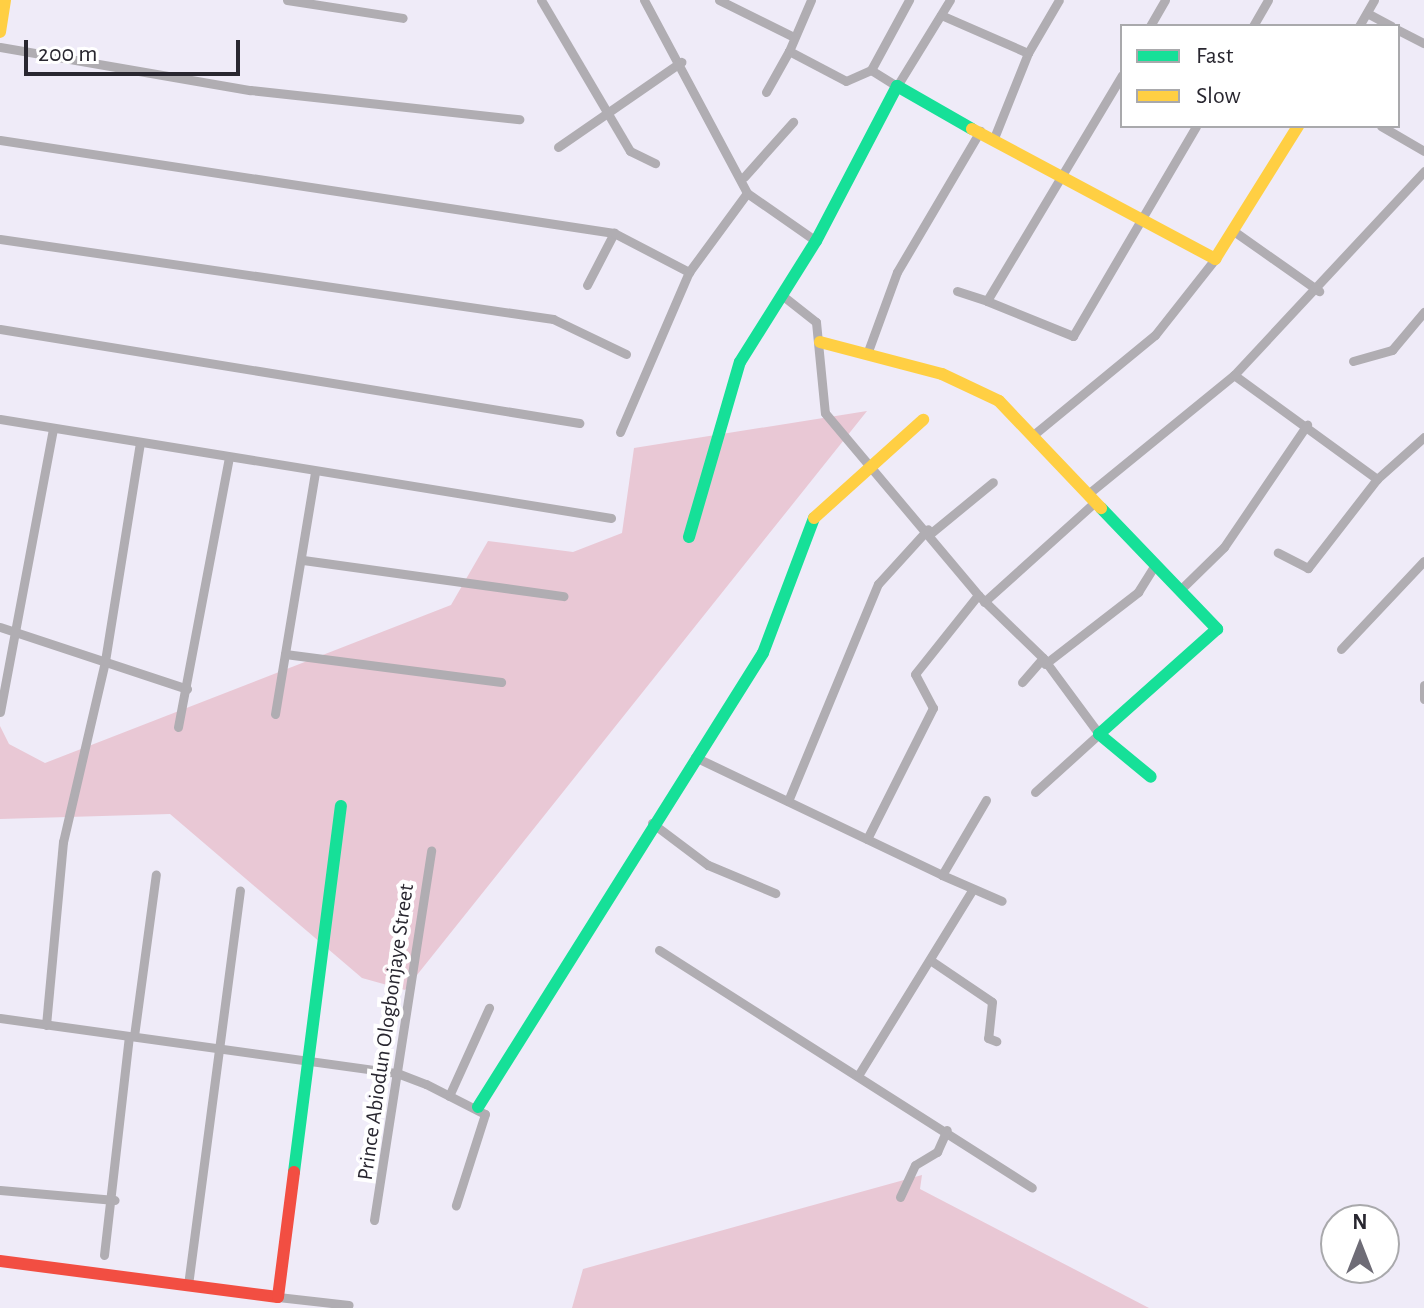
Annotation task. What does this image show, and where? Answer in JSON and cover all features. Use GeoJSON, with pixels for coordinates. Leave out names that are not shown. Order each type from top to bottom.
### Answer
{"type":"FeatureCollection","features":[{"type":"Feature","properties":{"kind":"street"},"geometry":{"type":"LineString","coordinates":[[0,32],[5,0]]}},
{"type":"Feature","properties":{"kind":"street"},"geometry":{"type":"LineString","coordinates":[[287,0],[403,18]]}},
{"type":"Feature","properties":{"kind":"street"},"geometry":{"type":"LineString","coordinates":[[541,0],[611,112],[630,151],[655,163]]}},
{"type":"Feature","properties":{"kind":"street"},"geometry":{"type":"LineString","coordinates":[[644,0],[744,177],[747,193],[816,241]]}},
{"type":"Feature","properties":{"kind":"street"},"geometry":{"type":"LineString","coordinates":[[719,0],[794,37]]}},
{"type":"Feature","properties":{"kind":"street"},"geometry":{"type":"LineString","coordinates":[[766,92],[789,51],[811,0]]}},
{"type":"Feature","properties":{"kind":"street"},"geometry":{"type":"LineString","coordinates":[[789,51],[846,81],[871,70],[909,0]]}},
{"type":"Feature","properties":{"kind":"street"},"geometry":{"type":"LineString","coordinates":[[689,537],[740,362],[816,241],[897,86],[950,0]]}},
{"type":"Feature","properties":{"kind":"street"},"geometry":{"type":"LineString","coordinates":[[994,138],[1028,53],[1059,0]]}},
{"type":"Feature","properties":{"kind":"street"},"geometry":{"type":"LineString","coordinates":[[1151,24],[1165,0]]}},
{"type":"Feature","properties":{"kind":"street"},"geometry":{"type":"LineString","coordinates":[[1254,24],[1268,0]]}},
{"type":"Feature","properties":{"kind":"street"},"geometry":{"type":"LineString","coordinates":[[1360,24],[1374,0]]}},
{"type":"Feature","properties":{"kind":"street"},"geometry":{"type":"LineString","coordinates":[[1367,13],[1387,24]]}},
{"type":"Feature","properties":{"kind":"street"},"geometry":{"type":"LineString","coordinates":[[941,15],[1028,53]]}},
{"type":"Feature","properties":{"kind":"street"},"geometry":{"type":"LineString","coordinates":[[1400,31],[1424,43]]}},
{"type":"Feature","properties":{"kind":"street"},"geometry":{"type":"LineString","coordinates":[[0,47],[250,90],[519,119]]}},
{"type":"Feature","properties":{"kind":"street"},"geometry":{"type":"LineString","coordinates":[[558,147],[681,62]]}},
{"type":"Feature","properties":{"kind":"street"},"geometry":{"type":"LineString","coordinates":[[871,70],[1063,177],[1138,224],[1215,259]]}},
{"type":"Feature","properties":{"kind":"street"},"geometry":{"type":"LineString","coordinates":[[987,301],[1120,78]]}},
{"type":"Feature","properties":{"kind":"street"},"geometry":{"type":"LineString","coordinates":[[744,177],[793,122]]}},
{"type":"Feature","properties":{"kind":"street"},"geometry":{"type":"LineString","coordinates":[[957,291],[1073,336],[1195,128]]}},
{"type":"Feature","properties":{"kind":"street"},"geometry":{"type":"LineString","coordinates":[[1032,436],[1155,335],[1235,232],[1297,128]]}},
{"type":"Feature","properties":{"kind":"street"},"geometry":{"type":"LineString","coordinates":[[1384,128],[1424,151]]}},
{"type":"Feature","properties":{"kind":"street"},"geometry":{"type":"LineString","coordinates":[[867,354],[897,272],[980,131]]}},
{"type":"Feature","properties":{"kind":"street"},"geometry":{"type":"LineString","coordinates":[[0,140],[614,233],[689,272]]}},
{"type":"Feature","properties":{"kind":"street"},"geometry":{"type":"LineString","coordinates":[[867,839],[933,708],[915,674],[981,599],[1234,375],[1319,291],[1424,171]]}},
{"type":"Feature","properties":{"kind":"street"},"geometry":{"type":"LineString","coordinates":[[620,432],[689,272],[747,193]]}},
{"type":"Feature","properties":{"kind":"street"},"geometry":{"type":"LineString","coordinates":[[1235,232],[1319,291]]}},
{"type":"Feature","properties":{"kind":"street"},"geometry":{"type":"LineString","coordinates":[[587,285],[614,233]]}},
{"type":"Feature","properties":{"kind":"street"},"geometry":{"type":"LineString","coordinates":[[0,239],[553,319],[626,354]]}},
{"type":"Feature","properties":{"kind":"street"},"geometry":{"type":"LineString","coordinates":[[783,296],[813,318],[820,342],[823,408],[868,466],[929,531],[981,599],[1044,661],[1099,734],[1151,777]]}},
{"type":"Feature","properties":{"kind":"street"},"geometry":{"type":"LineString","coordinates":[[1353,361],[1392,350],[1424,312]]}},
{"type":"Feature","properties":{"kind":"street"},"geometry":{"type":"LineString","coordinates":[[0,329],[579,423]]}},
{"type":"Feature","properties":{"kind":"street"},"geometry":{"type":"LineString","coordinates":[[820,342],[942,374],[999,401],[1217,629],[1035,792]]}},
{"type":"Feature","properties":{"kind":"street"},"geometry":{"type":"LineString","coordinates":[[1234,375],[1307,425],[1377,479]]}},
{"type":"Feature","properties":{"kind":"street"},"geometry":{"type":"LineString","coordinates":[[0,419],[611,518]]}},
{"type":"Feature","properties":{"kind":"street"},"geometry":{"type":"LineString","coordinates":[[478,1107],[652,823],[763,653],[793,587],[812,519],[923,420]]}},
{"type":"Feature","properties":{"kind":"street"},"geometry":{"type":"LineString","coordinates":[[1179,591],[1224,547],[1307,425]]}},
{"type":"Feature","properties":{"kind":"street"},"geometry":{"type":"LineString","coordinates":[[0,712],[53,429]]}},
{"type":"Feature","properties":{"kind":"street"},"geometry":{"type":"LineString","coordinates":[[1278,553],[1308,568],[1377,479],[1424,437]]}},
{"type":"Feature","properties":{"kind":"street"},"geometry":{"type":"LineString","coordinates":[[46,1025],[63,842],[105,661],[140,443]]}},
{"type":"Feature","properties":{"kind":"street"},"geometry":{"type":"LineString","coordinates":[[178,727],[229,458]]}},
{"type":"Feature","properties":{"kind":"street"},"geometry":{"type":"LineString","coordinates":[[275,714],[303,560],[315,472]]}},
{"type":"Feature","properties":{"kind":"street"},"geometry":{"type":"LineString","coordinates":[[788,801],[878,584],[929,531],[993,482]]}},
{"type":"Feature","properties":{"kind":"street"},"geometry":{"type":"LineString","coordinates":[[303,560],[564,596]]}},
{"type":"Feature","properties":{"kind":"street"},"geometry":{"type":"LineString","coordinates":[[1341,649],[1424,561]]}},
{"type":"Feature","properties":{"kind":"street"},"geometry":{"type":"LineString","coordinates":[[1022,682],[1044,661],[1138,592],[1155,565]]}},
{"type":"Feature","properties":{"kind":"street"},"geometry":{"type":"LineString","coordinates":[[0,627],[187,689]]}},
{"type":"Feature","properties":{"kind":"street"},"geometry":{"type":"LineString","coordinates":[[285,654],[501,682]]}},
{"type":"Feature","properties":{"kind":"street"},"geometry":{"type":"LineString","coordinates":[[1424,685],[1424,699]]}},
{"type":"Feature","properties":{"kind":"street"},"geometry":{"type":"LineString","coordinates":[[695,757],[972,890],[1002,901]]}},
{"type":"Feature","properties":{"kind":"street"},"geometry":{"type":"LineString","coordinates":[[942,875],[986,800]]}},
{"type":"Feature","properties":{"kind":"street"},"geometry":{"type":"LineString","coordinates":[[278,1297],[341,806]]}},
{"type":"Feature","properties":{"kind":"street"},"geometry":{"type":"LineString","coordinates":[[652,823],[708,865],[775,893]]}},
{"type":"Feature","properties":{"kind":"street","name":"Prince Abiodun Ologbonjaye Street"},"geometry":{"type":"LineString","coordinates":[[374,1220],[431,850]]}},
{"type":"Feature","properties":{"kind":"street"},"geometry":{"type":"LineString","coordinates":[[104,1255],[115,1200],[131,1037],[156,874]]}},
{"type":"Feature","properties":{"kind":"street"},"geometry":{"type":"LineString","coordinates":[[188,1285],[222,1049],[240,890]]}},
{"type":"Feature","properties":{"kind":"street"},"geometry":{"type":"LineString","coordinates":[[859,1074],[933,962],[972,890]]}},
{"type":"Feature","properties":{"kind":"street"},"geometry":{"type":"LineString","coordinates":[[659,950],[947,1130],[1032,1188]]}},
{"type":"Feature","properties":{"kind":"street"},"geometry":{"type":"LineString","coordinates":[[933,962],[992,1002],[988,1038],[996,1041]]}},
{"type":"Feature","properties":{"kind":"street"},"geometry":{"type":"LineString","coordinates":[[449,1096],[489,1008]]}},
{"type":"Feature","properties":{"kind":"street"},"geometry":{"type":"LineString","coordinates":[[0,1018],[397,1073],[478,1107],[485,1114],[456,1205]]}},
{"type":"Feature","properties":{"kind":"street"},"geometry":{"type":"LineString","coordinates":[[900,1197],[915,1165],[937,1152],[947,1130]]}},
{"type":"Feature","properties":{"kind":"street"},"geometry":{"type":"LineString","coordinates":[[0,1190],[115,1200]]}},
{"type":"Feature","properties":{"kind":"street"},"geometry":{"type":"LineString","coordinates":[[0,1261],[349,1305]]}},
{"type":"Feature","properties":{"kind":"shaded area"},"geometry":{"type":"Polygon","coordinates":[[[867,411],[405,990],[362,978],[170,814],[0,819],[0,726],[9,744],[45,763],[451,605],[488,541],[573,552],[622,533],[634,448],[867,411]]]}},
{"type":"Feature","properties":{"kind":"shaded area"},"geometry":{"type":"Polygon","coordinates":[[[922,1175],[920,1189],[1149,1308],[572,1308],[583,1269],[922,1175]]]}},
{"type":"Feature","properties":{"kind":"traffic: fast"},"geometry":{"type":"LineString","coordinates":[[689,537],[740,362],[816,241],[897,86],[972,129]]}},
{"type":"Feature","properties":{"kind":"traffic: fast"},"geometry":{"type":"LineString","coordinates":[[1101,508],[1217,629],[1099,734],[1151,777]]}},
{"type":"Feature","properties":{"kind":"traffic: fast"},"geometry":{"type":"LineString","coordinates":[[478,1107],[763,653],[814,518]]}},
{"type":"Feature","properties":{"kind":"traffic: fast"},"geometry":{"type":"LineString","coordinates":[[294,1172],[341,806]]}},
{"type":"Feature","properties":{"kind":"traffic: slow"},"geometry":{"type":"LineString","coordinates":[[0,32],[5,0]]}},
{"type":"Feature","properties":{"kind":"traffic: slow"},"geometry":{"type":"LineString","coordinates":[[972,129],[1215,259],[1297,128]]}},
{"type":"Feature","properties":{"kind":"traffic: slow"},"geometry":{"type":"LineString","coordinates":[[820,342],[942,374],[999,401],[1101,508]]}},
{"type":"Feature","properties":{"kind":"traffic: slow"},"geometry":{"type":"LineString","coordinates":[[814,518],[923,420]]}},
{"type":"Feature","properties":{"kind":"traffic: jam"},"geometry":{"type":"LineString","coordinates":[[0,1261],[278,1297],[294,1172]]}}]}
